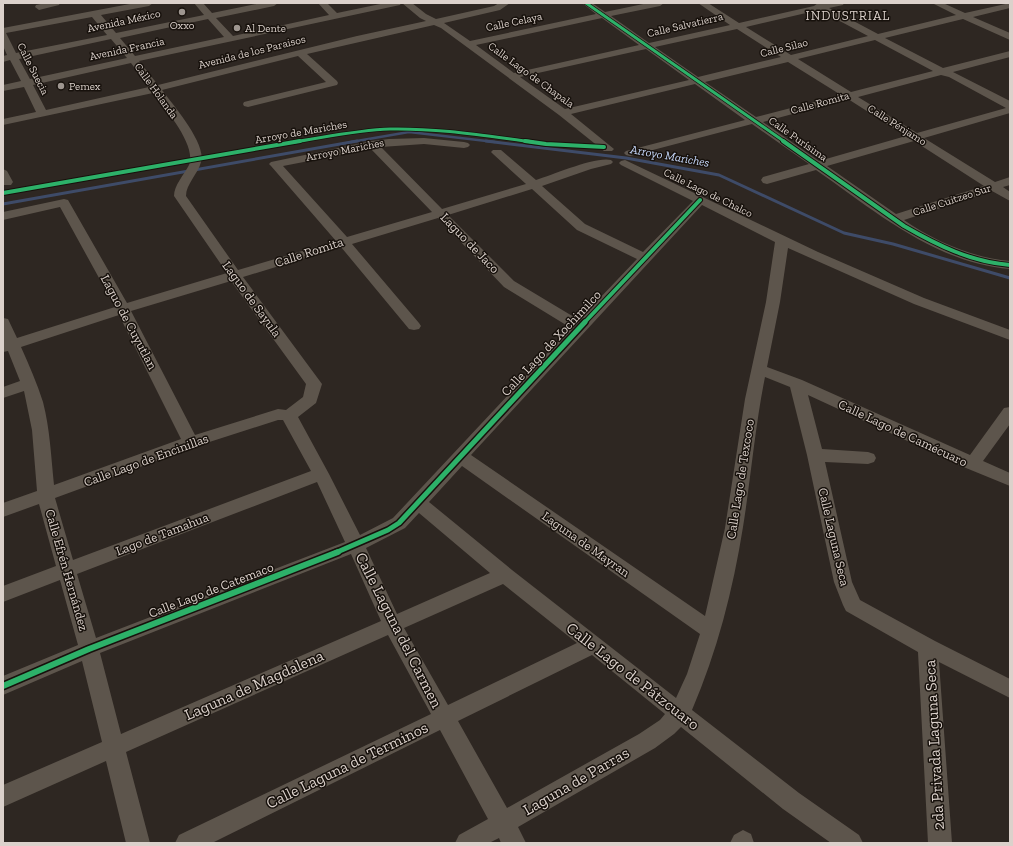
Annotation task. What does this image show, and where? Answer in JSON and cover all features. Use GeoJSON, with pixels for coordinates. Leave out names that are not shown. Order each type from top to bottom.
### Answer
{"type":"FeatureCollection","features":[{"type":"Feature","properties":{"kind":"street"},"geometry":{"type":"LineString","coordinates":[[39,7],[56,3]]}},
{"type":"Feature","properties":{"kind":"street"},"geometry":{"type":"LineString","coordinates":[[3,31],[149,3]]}},
{"type":"Feature","properties":{"kind":"street"},"geometry":{"type":"LineString","coordinates":[[198,3],[231,39]]}},
{"type":"Feature","properties":{"kind":"street","name":"Avenida México"},"geometry":{"type":"LineString","coordinates":[[7,58],[274,3]]}},
{"type":"Feature","properties":{"kind":"street"},"geometry":{"type":"LineString","coordinates":[[322,3],[336,17]]}},
{"type":"Feature","properties":{"kind":"street","name":"Avenida Francia"},"geometry":{"type":"LineString","coordinates":[[3,88],[397,3]]}},
{"type":"Feature","properties":{"kind":"street"},"geometry":{"type":"LineString","coordinates":[[406,3],[417,13],[437,22]]}},
{"type":"Feature","properties":{"kind":"street","name":"Avenida de los Paraisos"},"geometry":{"type":"LineString","coordinates":[[3,122],[155,89],[357,39],[497,8],[506,3]]}},
{"type":"Feature","properties":{"kind":"street","name":"Calle Purísima"},"geometry":{"type":"LineString","coordinates":[[586,3],[894,219],[920,235],[962,254],[991,262],[1010,265]]}},
{"type":"Feature","properties":{"kind":"street","name":"Calle Celaya"},"geometry":{"type":"LineString","coordinates":[[468,44],[660,3]]}},
{"type":"Feature","properties":{"kind":"street","name":"Calle Pénjamo"},"geometry":{"type":"LineString","coordinates":[[702,3],[1010,197]]}},
{"type":"Feature","properties":{"kind":"street","name":"Calle Salvatierra"},"geometry":{"type":"LineString","coordinates":[[512,76],[648,46],[817,5],[840,3]]}},
{"type":"Feature","properties":{"kind":"street"},"geometry":{"type":"LineString","coordinates":[[936,3],[1010,37]]}},
{"type":"Feature","properties":{"kind":"street"},"geometry":{"type":"LineString","coordinates":[[817,5],[1000,105],[1010,108]]}},
{"type":"Feature","properties":{"kind":"street","name":"Calle Silao"},"geometry":{"type":"LineString","coordinates":[[563,113],[1010,5]]}},
{"type":"Feature","properties":{"kind":"street"},"geometry":{"type":"LineString","coordinates":[[467,6],[476,13]]}},
{"type":"Feature","properties":{"kind":"street","name":"Calle Holanda"},"geometry":{"type":"LineString","coordinates":[[95,14],[134,60],[196,149],[198,155],[196,162],[188,176]]}},
{"type":"Feature","properties":{"kind":"street","name":"Calle Lago de Chapala"},"geometry":{"type":"LineString","coordinates":[[437,22],[563,113],[604,147],[605,155]]}},
{"type":"Feature","properties":{"kind":"street","name":"Calle Suecia"},"geometry":{"type":"LineString","coordinates":[[3,35],[7,58],[27,83],[42,113]]}},
{"type":"Feature","properties":{"kind":"street"},"geometry":{"type":"LineString","coordinates":[[248,104],[333,83],[300,53]]}},
{"type":"Feature","properties":{"kind":"street","name":"Calle Romita"},"geometry":{"type":"LineString","coordinates":[[7,346],[123,308],[235,276],[343,241],[534,185],[588,166],[605,155],[619,164],[629,158],[755,121],[1010,54]]}},
{"type":"Feature","properties":{"kind":"street"},"geometry":{"type":"LineString","coordinates":[[767,180],[1010,108]]}},
{"type":"Feature","properties":{"kind":"street","name":"Arroyo Mariches"},"geometry":{"type":"LineString","coordinates":[[343,241],[275,164],[372,144],[413,141],[464,145]]}},
{"type":"Feature","properties":{"kind":"street","name":"Laguo de Jaco"},"geometry":{"type":"LineString","coordinates":[[372,144],[509,284],[580,327]]}},
{"type":"Feature","properties":{"kind":"street"},"geometry":{"type":"LineString","coordinates":[[498,152],[581,227],[645,258]]}},
{"type":"Feature","properties":{"kind":"street","name":"Calle Lago de Chalco"},"geometry":{"type":"LineString","coordinates":[[629,158],[700,200],[782,241],[919,301],[1010,335]]}},
{"type":"Feature","properties":{"kind":"street","name":"Laguo de Sayula"},"geometry":{"type":"LineString","coordinates":[[188,176],[180,191],[180,196],[235,276],[314,384],[310,399],[289,416]]}},
{"type":"Feature","properties":{"kind":"street","name":"Calle Cuitzeo Sur"},"geometry":{"type":"LineString","coordinates":[[894,219],[1010,181]]}},
{"type":"Feature","properties":{"kind":"street","name":"Calle Lago de Xochimilco"},"geometry":{"type":"LineString","coordinates":[[419,503],[460,456],[700,200]]}},
{"type":"Feature","properties":{"kind":"street","name":"Laguo de Cuyutlan"},"geometry":{"type":"LineString","coordinates":[[3,216],[64,203],[123,308],[191,442]]}},
{"type":"Feature","properties":{"kind":"street"},"geometry":{"type":"LineString","coordinates":[[343,241],[414,326]]}},
{"type":"Feature","properties":{"kind":"street","name":"Calle Lago de Texcoco"},"geometry":{"type":"LineString","coordinates":[[680,713],[711,631],[734,528],[753,400],[773,302],[782,241]]}},
{"type":"Feature","properties":{"kind":"street","name":"Calle Efrén Hernández"},"geometry":{"type":"LineString","coordinates":[[3,322],[7,346],[29,383],[35,403],[40,430],[46,496],[89,649],[138,843]]}},
{"type":"Feature","properties":{"kind":"street","name":"Calle Lago de Camécuaro"},"geometry":{"type":"LineString","coordinates":[[759,369],[797,384],[1010,480]]}},
{"type":"Feature","properties":{"kind":"street"},"geometry":{"type":"LineString","coordinates":[[3,393],[29,383]]}},
{"type":"Feature","properties":{"kind":"street","name":"Calle Laguna Seca"},"geometry":{"type":"LineString","coordinates":[[797,384],[815,455],[843,582],[853,605],[928,647],[1010,689]]}},
{"type":"Feature","properties":{"kind":"street"},"geometry":{"type":"LineString","coordinates":[[972,464],[1010,412]]}},
{"type":"Feature","properties":{"kind":"street","name":"Calle Lago de Encinillas"},"geometry":{"type":"LineString","coordinates":[[3,510],[46,496],[191,442],[278,414],[289,416]]}},
{"type":"Feature","properties":{"kind":"street","name":"Calle Laguna del Carmen"},"geometry":{"type":"LineString","coordinates":[[289,416],[321,474],[356,545],[392,624],[514,843]]}},
{"type":"Feature","properties":{"kind":"street"},"geometry":{"type":"LineString","coordinates":[[815,455],[868,458]]}},
{"type":"Feature","properties":{"kind":"street","name":"Laguna de Mayran"},"geometry":{"type":"LineString","coordinates":[[460,456],[711,631]]}},
{"type":"Feature","properties":{"kind":"street","name":"Lago de Tamahua"},"geometry":{"type":"LineString","coordinates":[[3,594],[321,474]]}},
{"type":"Feature","properties":{"kind":"street","name":"Calle Lago de Catemaco"},"geometry":{"type":"LineString","coordinates":[[3,686],[89,649],[356,545],[399,523],[419,503]]}},
{"type":"Feature","properties":{"kind":"street","name":"Calle Lago de Pátzcuaro"},"geometry":{"type":"LineString","coordinates":[[419,503],[505,575],[791,801],[851,843]]}},
{"type":"Feature","properties":{"kind":"street","name":"Laguna de Magdalena"},"geometry":{"type":"LineString","coordinates":[[3,796],[505,575]]}},
{"type":"Feature","properties":{"kind":"street","name":"Calle Laguna de Terminos"},"geometry":{"type":"LineString","coordinates":[[187,843],[256,808],[593,645]]}},
{"type":"Feature","properties":{"kind":"street","name":"2da Privada Laguna Seca"},"geometry":{"type":"LineString","coordinates":[[928,647],[940,843]]}},
{"type":"Feature","properties":{"kind":"street","name":"Laguna de Parras"},"geometry":{"type":"LineString","coordinates":[[468,843],[646,741],[667,727],[680,713]]}},
{"type":"Feature","properties":{"kind":"waterway","name":"Arroyo Mariches"},"geometry":{"type":"LineString","coordinates":[[351,142],[409,132],[495,142]]}},
{"type":"Feature","properties":{"kind":"waterway","name":"Arroyo Mariches"},"geometry":{"type":"LineString","coordinates":[[3,204],[357,141]]}},
{"type":"Feature","properties":{"kind":"waterway","name":"Arroyo Mariches"},"geometry":{"type":"LineString","coordinates":[[486,141],[626,158],[719,175],[844,233],[893,244],[1010,278]]}},
{"type":"Feature","properties":{"kind":"cycle path"},"geometry":{"type":"LineString","coordinates":[[586,3],[904,226],[955,252],[983,261],[1010,265]]}},
{"type":"Feature","properties":{"kind":"cycle path","name":"Arroyo de Mariches"},"geometry":{"type":"LineString","coordinates":[[3,193],[330,136],[389,129],[421,129],[546,144],[604,147]]}},
{"type":"Feature","properties":{"kind":"cycle path"},"geometry":{"type":"LineString","coordinates":[[3,686],[89,649],[356,545],[388,530],[399,523],[580,327],[700,200]]}},
{"type":"Feature","properties":{"kind":"place","name":"Oxxo"},"geometry":{"type":"Point","coordinates":[182,12]}},
{"type":"Feature","properties":{"kind":"place","name":"Al Dente"},"geometry":{"type":"Point","coordinates":[237,28]}},
{"type":"Feature","properties":{"kind":"place","name":"Pemex"},"geometry":{"type":"Point","coordinates":[61,86]}},
{"type":"Feature","properties":{"kind":"district","name":"INDUSTRIAL"},"geometry":{"type":"Point","coordinates":[848,15]}}]}
